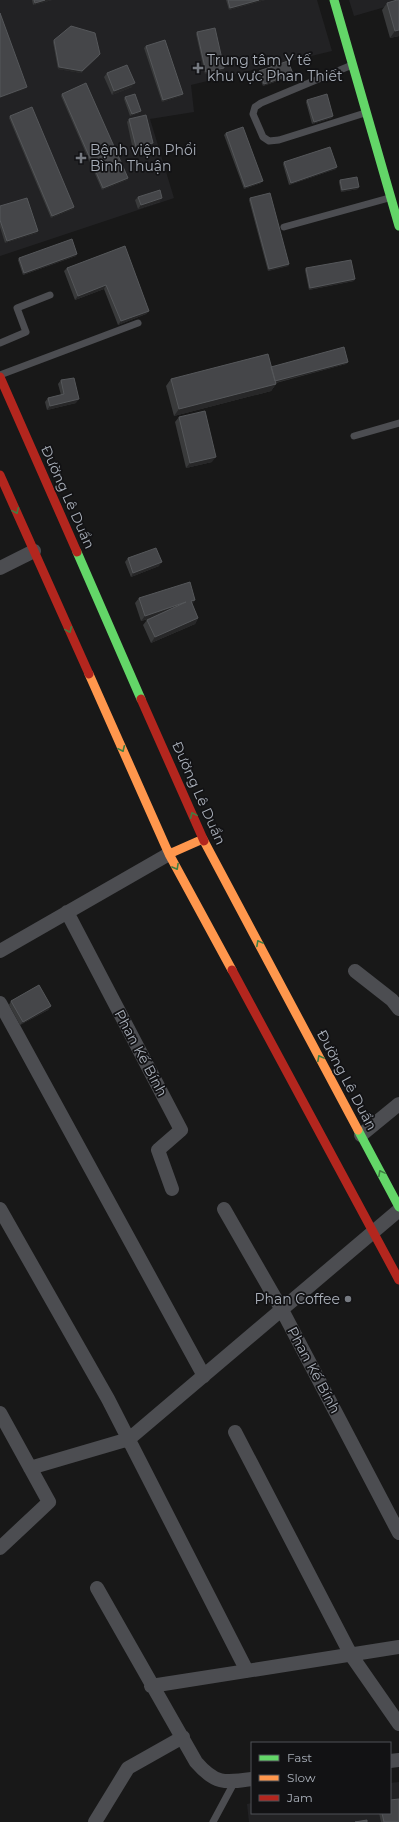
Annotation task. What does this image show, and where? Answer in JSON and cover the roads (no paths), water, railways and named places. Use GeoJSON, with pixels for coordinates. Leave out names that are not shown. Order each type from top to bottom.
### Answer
{"type":"FeatureCollection","features":[{"type":"Feature","properties":{"kind":"main road"},"geometry":{"type":"LineString","coordinates":[[334,0],[399,226]]}},
{"type":"Feature","properties":{"kind":"main road","name":"Đường Lê Duẩn"},"geometry":{"type":"LineString","coordinates":[[0,376],[10,408],[203,839],[399,1207]]}},
{"type":"Feature","properties":{"kind":"main road"},"geometry":{"type":"LineString","coordinates":[[0,476],[169,854],[399,1280]]}},
{"type":"Feature","properties":{"kind":"main road"},"geometry":{"type":"LineString","coordinates":[[169,854],[203,839]]}},
{"type":"Feature","properties":{"kind":"street"},"geometry":{"type":"LineString","coordinates":[[0,568],[34,551]]}},
{"type":"Feature","properties":{"kind":"street"},"geometry":{"type":"LineString","coordinates":[[0,951],[169,854]]}},
{"type":"Feature","properties":{"kind":"street","name":"Phan Kế Bính"},"geometry":{"type":"LineString","coordinates":[[68,912],[181,1130],[158,1150],[172,1189]]}},
{"type":"Feature","properties":{"kind":"street"},"geometry":{"type":"LineString","coordinates":[[355,971],[392,1000],[399,1009]]}},
{"type":"Feature","properties":{"kind":"street"},"geometry":{"type":"LineString","coordinates":[[0,1003],[204,1376]]}},
{"type":"Feature","properties":{"kind":"street"},"geometry":{"type":"LineString","coordinates":[[361,1135],[399,1104]]}},
{"type":"Feature","properties":{"kind":"street"},"geometry":{"type":"LineString","coordinates":[[0,1209],[108,1399],[247,1671]]}},
{"type":"Feature","properties":{"kind":"street","name":"Phan Kế Bính"},"geometry":{"type":"LineString","coordinates":[[224,1209],[282,1310],[399,1533]]}},
{"type":"Feature","properties":{"kind":"street"},"geometry":{"type":"LineString","coordinates":[[30,1468],[129,1439],[399,1210]]}},
{"type":"Feature","properties":{"kind":"street"},"geometry":{"type":"LineString","coordinates":[[0,1413],[49,1502],[0,1548]]}},
{"type":"Feature","properties":{"kind":"street"},"geometry":{"type":"LineString","coordinates":[[235,1432],[351,1655],[399,1724]]}},
{"type":"Feature","properties":{"kind":"street"},"geometry":{"type":"LineString","coordinates":[[97,1588],[151,1686],[183,1737],[196,1762],[206,1773],[216,1780],[228,1782],[251,1779]]}},
{"type":"Feature","properties":{"kind":"street"},"geometry":{"type":"LineString","coordinates":[[151,1686],[399,1647]]}},
{"type":"Feature","properties":{"kind":"street"},"geometry":{"type":"LineString","coordinates":[[95,1822],[128,1768],[183,1737]]}},
{"type":"Feature","properties":{"kind":"lane"},"geometry":{"type":"LineString","coordinates":[[353,65],[261,103],[255,107],[253,114],[262,137],[269,141],[279,140],[367,112]]}},
{"type":"Feature","properties":{"kind":"lane"},"geometry":{"type":"LineString","coordinates":[[284,227],[391,198]]}},
{"type":"Feature","properties":{"kind":"lane"},"geometry":{"type":"LineString","coordinates":[[0,343],[26,332],[17,308],[50,295]]}},
{"type":"Feature","properties":{"kind":"lane"},"geometry":{"type":"LineString","coordinates":[[0,376],[138,323]]}},
{"type":"Feature","properties":{"kind":"lane"},"geometry":{"type":"LineString","coordinates":[[354,436],[399,423]]}},
{"type":"Feature","properties":{"kind":"lane"},"geometry":{"type":"LineString","coordinates":[[213,1822],[235,1781]]}},
{"type":"Feature","properties":{"kind":"place","name":"Trung tâm Y tế khu vực Phan Thiết"},"geometry":{"type":"Point","coordinates":[198,68]}},
{"type":"Feature","properties":{"kind":"place","name":"Bệnh viện Phổi Bình Thuận"},"geometry":{"type":"Point","coordinates":[81,158]}},
{"type":"Feature","properties":{"kind":"place","name":"Phan Coffee"},"geometry":{"type":"Point","coordinates":[348,1299]}}]}
